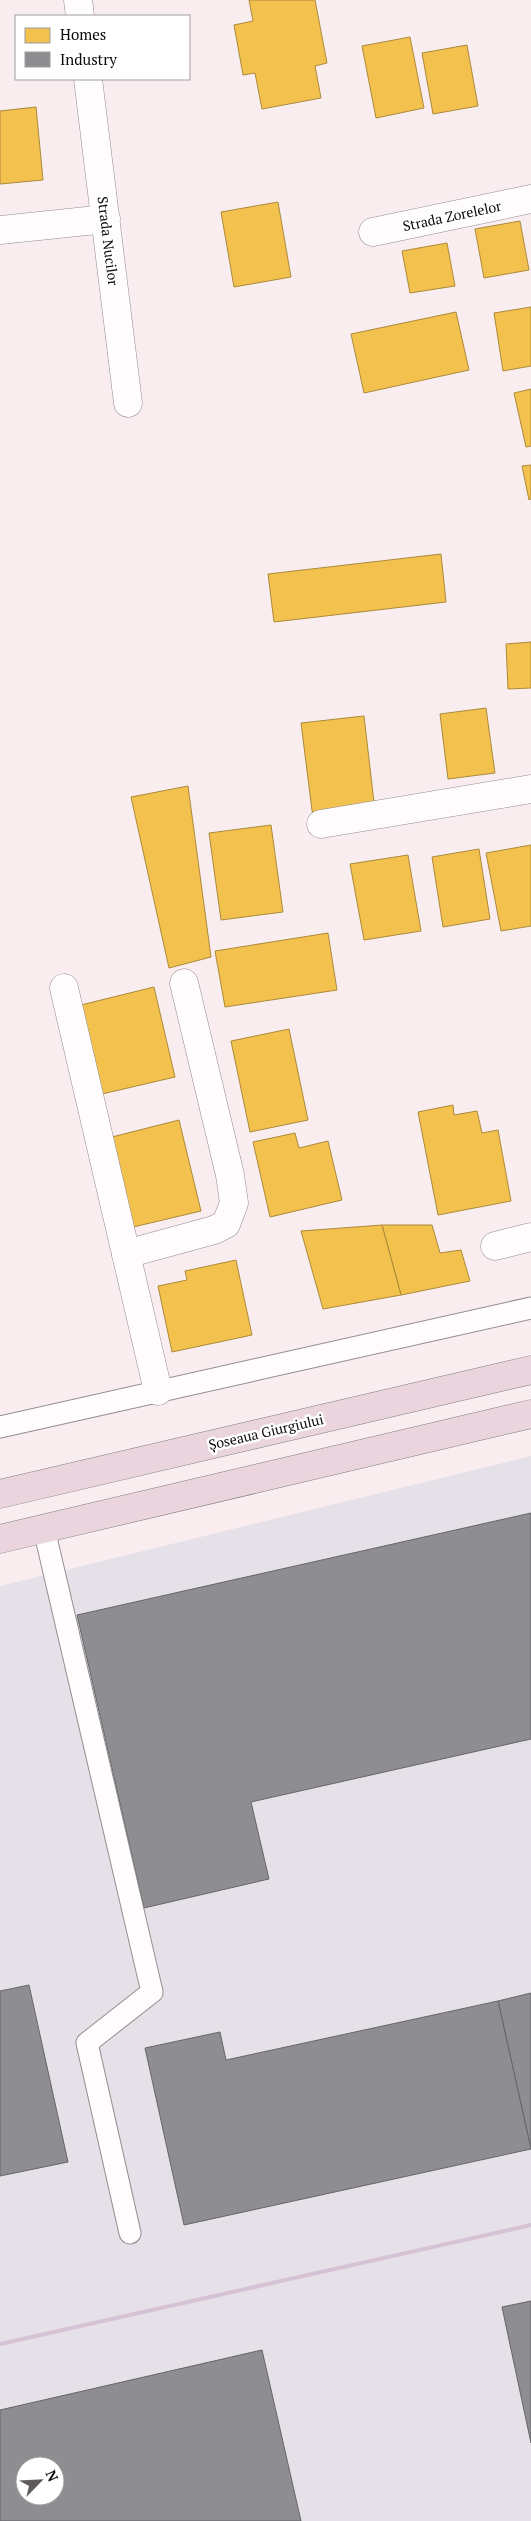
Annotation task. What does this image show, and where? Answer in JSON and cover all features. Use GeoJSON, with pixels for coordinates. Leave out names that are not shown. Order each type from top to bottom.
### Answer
{"type":"FeatureCollection","features":[{"type":"Feature","properties":{"kind":"highway","name":"Șoseaua Giurgiului"},"geometry":{"type":"LineString","coordinates":[[0,1494],[531,1370]]}},
{"type":"Feature","properties":{"kind":"highway"},"geometry":{"type":"LineString","coordinates":[[0,1539],[531,1414]]}},
{"type":"Feature","properties":{"kind":"street"},"geometry":{"type":"LineString","coordinates":[[78,0],[80,15]]}},
{"type":"Feature","properties":{"kind":"street","name":"Strada Nucilor"},"geometry":{"type":"LineString","coordinates":[[88,80],[128,403]]}},
{"type":"Feature","properties":{"kind":"street","name":"Strada Zorelelor"},"geometry":{"type":"LineString","coordinates":[[373,232],[531,199]]}},
{"type":"Feature","properties":{"kind":"street"},"geometry":{"type":"LineString","coordinates":[[0,230],[106,219]]}},
{"type":"Feature","properties":{"kind":"street"},"geometry":{"type":"LineString","coordinates":[[321,824],[531,789]]}},
{"type":"Feature","properties":{"kind":"street"},"geometry":{"type":"LineString","coordinates":[[126,1254],[214,1230],[226,1224],[234,1203],[230,1175],[184,983]]}},
{"type":"Feature","properties":{"kind":"street"},"geometry":{"type":"LineString","coordinates":[[64,988],[158,1392]]}},
{"type":"Feature","properties":{"kind":"street"},"geometry":{"type":"LineString","coordinates":[[495,1246],[531,1237]]}},
{"type":"Feature","properties":{"kind":"lane"},"geometry":{"type":"LineString","coordinates":[[0,1427],[531,1308]]}},
{"type":"Feature","properties":{"kind":"lane"},"geometry":{"type":"LineString","coordinates":[[44,1529],[152,1992],[87,2043],[130,2233]]}},
{"type":"Feature","properties":{"kind":"shaded area"},"geometry":{"type":"Polygon","coordinates":[[[531,1456],[531,2521],[0,2521],[0,1586],[531,1456]]]}},
{"type":"Feature","properties":{"kind":"building: Homes"},"geometry":{"type":"Polygon","coordinates":[[[249,0],[315,0],[327,63],[315,66],[321,98],[262,109],[255,73],[243,75],[234,25],[253,21],[249,0]]]}},
{"type":"Feature","properties":{"kind":"building: Homes"},"geometry":{"type":"Polygon","coordinates":[[[410,37],[424,108],[376,118],[362,46],[410,37]]]}},
{"type":"Feature","properties":{"kind":"building: Homes"},"geometry":{"type":"Polygon","coordinates":[[[467,45],[478,106],[433,114],[422,53],[467,45]]]}},
{"type":"Feature","properties":{"kind":"building: Homes"},"geometry":{"type":"Polygon","coordinates":[[[36,107],[43,180],[0,184],[0,111],[36,107]]]}},
{"type":"Feature","properties":{"kind":"building: Homes"},"geometry":{"type":"Polygon","coordinates":[[[278,202],[291,277],[234,287],[221,212],[278,202]]]}},
{"type":"Feature","properties":{"kind":"building: Homes"},"geometry":{"type":"Polygon","coordinates":[[[520,221],[529,270],[484,278],[475,229],[520,221]]]}},
{"type":"Feature","properties":{"kind":"building: Homes"},"geometry":{"type":"Polygon","coordinates":[[[447,243],[455,286],[410,293],[402,251],[447,243]]]}},
{"type":"Feature","properties":{"kind":"building: Homes"},"geometry":{"type":"Polygon","coordinates":[[[531,307],[531,366],[503,371],[494,313],[531,307]]]}},
{"type":"Feature","properties":{"kind":"building: Homes"},"geometry":{"type":"Polygon","coordinates":[[[456,312],[469,370],[364,393],[351,334],[456,312]]]}},
{"type":"Feature","properties":{"kind":"building: Homes"},"geometry":{"type":"Polygon","coordinates":[[[531,389],[531,446],[526,447],[514,393],[531,389]]]}},
{"type":"Feature","properties":{"kind":"building: Homes"},"geometry":{"type":"Polygon","coordinates":[[[531,465],[531,499],[529,500],[522,466],[531,465]]]}},
{"type":"Feature","properties":{"kind":"building: Homes"},"geometry":{"type":"Polygon","coordinates":[[[441,554],[446,602],[274,622],[268,574],[441,554]]]}},
{"type":"Feature","properties":{"kind":"building: Homes"},"geometry":{"type":"Polygon","coordinates":[[[531,642],[531,688],[508,689],[506,644],[531,642]]]}},
{"type":"Feature","properties":{"kind":"building: Homes"},"geometry":{"type":"Polygon","coordinates":[[[486,708],[495,773],[448,779],[440,714],[486,708]]]}},
{"type":"Feature","properties":{"kind":"building: Homes"},"geometry":{"type":"Polygon","coordinates":[[[364,716],[375,811],[313,818],[301,723],[364,716]]]}},
{"type":"Feature","properties":{"kind":"building: Homes"},"geometry":{"type":"Polygon","coordinates":[[[188,786],[211,957],[169,968],[131,797],[188,786]]]}},
{"type":"Feature","properties":{"kind":"building: Homes"},"geometry":{"type":"Polygon","coordinates":[[[271,825],[283,912],[221,920],[209,833],[271,825]]]}},
{"type":"Feature","properties":{"kind":"building: Homes"},"geometry":{"type":"Polygon","coordinates":[[[531,845],[531,926],[501,931],[486,853],[531,845]]]}},
{"type":"Feature","properties":{"kind":"building: Homes"},"geometry":{"type":"Polygon","coordinates":[[[479,849],[490,919],[443,927],[432,857],[479,849]]]}},
{"type":"Feature","properties":{"kind":"building: Homes"},"geometry":{"type":"Polygon","coordinates":[[[408,855],[421,931],[364,940],[350,864],[408,855]]]}},
{"type":"Feature","properties":{"kind":"building: Homes"},"geometry":{"type":"Polygon","coordinates":[[[328,933],[337,990],[225,1007],[215,951],[328,933]]]}},
{"type":"Feature","properties":{"kind":"building: Homes"},"geometry":{"type":"Polygon","coordinates":[[[154,987],[175,1077],[102,1094],[81,1005],[154,987]]]}},
{"type":"Feature","properties":{"kind":"building: Homes"},"geometry":{"type":"Polygon","coordinates":[[[289,1029],[308,1120],[250,1132],[231,1041],[289,1029]]]}},
{"type":"Feature","properties":{"kind":"building: Homes"},"geometry":{"type":"Polygon","coordinates":[[[453,1105],[454,1115],[477,1111],[482,1133],[498,1130],[511,1201],[438,1215],[418,1112],[453,1105]]]}},
{"type":"Feature","properties":{"kind":"building: Homes"},"geometry":{"type":"Polygon","coordinates":[[[179,1120],[201,1211],[129,1228],[108,1138],[179,1120]]]}},
{"type":"Feature","properties":{"kind":"building: Homes"},"geometry":{"type":"Polygon","coordinates":[[[295,1133],[299,1148],[328,1141],[342,1200],[270,1217],[253,1142],[295,1133]]]}},
{"type":"Feature","properties":{"kind":"building: Homes"},"geometry":{"type":"Polygon","coordinates":[[[382,1225],[432,1225],[440,1253],[461,1250],[470,1281],[401,1295],[382,1225]]]}},
{"type":"Feature","properties":{"kind":"building: Homes"},"geometry":{"type":"Polygon","coordinates":[[[382,1225],[401,1295],[323,1309],[301,1231],[382,1225]]]}},
{"type":"Feature","properties":{"kind":"building: Homes"},"geometry":{"type":"Polygon","coordinates":[[[236,1260],[252,1335],[172,1352],[158,1286],[187,1280],[185,1271],[236,1260]]]}},
{"type":"Feature","properties":{"kind":"building: Industry"},"geometry":{"type":"Polygon","coordinates":[[[531,1513],[531,1739],[251,1802],[269,1879],[144,1908],[77,1615],[531,1513]]]}},
{"type":"Feature","properties":{"kind":"building: Industry"},"geometry":{"type":"Polygon","coordinates":[[[29,1985],[68,2162],[0,2176],[0,1991],[29,1985]]]}},
{"type":"Feature","properties":{"kind":"building: Industry"},"geometry":{"type":"Polygon","coordinates":[[[531,1993],[531,2149],[498,2001],[531,1993]]]}},
{"type":"Feature","properties":{"kind":"building: Industry"},"geometry":{"type":"Polygon","coordinates":[[[498,2001],[531,2149],[184,2225],[145,2048],[220,2032],[226,2060],[498,2001]]]}},
{"type":"Feature","properties":{"kind":"building: Industry"},"geometry":{"type":"Polygon","coordinates":[[[531,2301],[531,2443],[502,2307],[531,2301]]]}},
{"type":"Feature","properties":{"kind":"building: Industry"},"geometry":{"type":"Polygon","coordinates":[[[262,2350],[301,2521],[0,2521],[0,2410],[262,2350]]]}},
{"type":"Feature","properties":{"kind":"railway"},"geometry":{"type":"LineString","coordinates":[[0,2344],[531,2225]]}}]}
